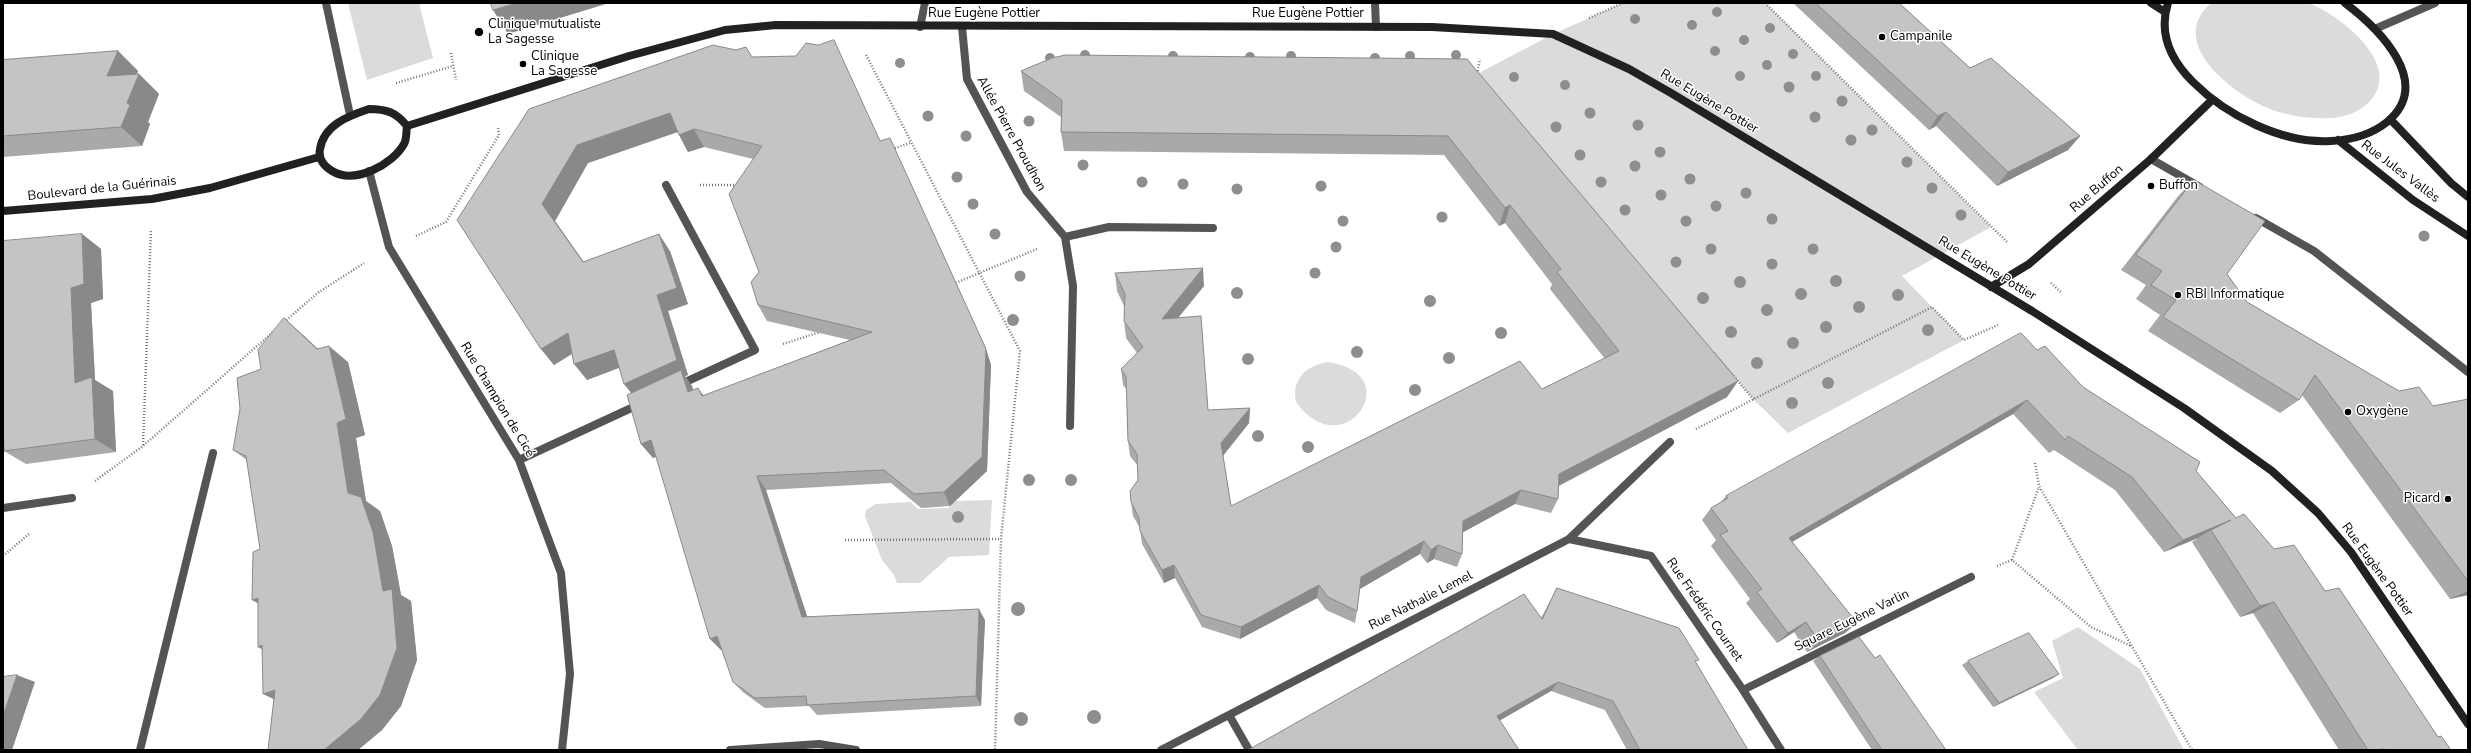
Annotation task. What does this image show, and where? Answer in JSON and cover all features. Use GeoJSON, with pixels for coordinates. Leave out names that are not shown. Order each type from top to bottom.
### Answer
{"type":"FeatureCollection","features":[{"type":"Feature","properties":{"kind":"street"},"geometry":{"type":"LineString","coordinates":[[326,3],[350,115]]}},
{"type":"Feature","properties":{"kind":"street"},"geometry":{"type":"LineString","coordinates":[[920,27],[925,3]]}},
{"type":"Feature","properties":{"kind":"street","name":"Rue Eugène Pottier"},"geometry":{"type":"LineString","coordinates":[[1375,3],[1376,27]]}},
{"type":"Feature","properties":{"kind":"street"},"geometry":{"type":"LineString","coordinates":[[2151,3],[2164,12]]}},
{"type":"Feature","properties":{"kind":"street"},"geometry":{"type":"LineString","coordinates":[[2168,3],[2164,12],[2163,29],[2167,47],[2177,65],[2192,83],[2212,100],[2247,121],[2267,129],[2313,139],[2338,140],[2359,137],[2377,130],[2391,120],[2404,101],[2405,78],[2396,52],[2377,28],[2345,3]]}},
{"type":"Feature","properties":{"kind":"street"},"geometry":{"type":"LineString","coordinates":[[2377,28],[2435,3]]}},
{"type":"Feature","properties":{"kind":"street","name":"Rue Eugène Pottier"},"geometry":{"type":"LineString","coordinates":[[407,126],[629,56],[725,30],[776,26],[1376,27],[1486,29],[1552,34],[1629,70],[2032,311],[2184,408],[2272,471],[2318,513],[2351,552],[2468,724]]}},
{"type":"Feature","properties":{"kind":"street","name":"Allée Pierre Proudhon"},"geometry":{"type":"LineString","coordinates":[[962,26],[962,45],[967,79],[1027,192],[1065,237]]}},
{"type":"Feature","properties":{"kind":"street","name":"Rue Buffon"},"geometry":{"type":"LineString","coordinates":[[1991,287],[2029,264],[2150,159],[2212,100]]}},
{"type":"Feature","properties":{"kind":"street"},"geometry":{"type":"LineString","coordinates":[[369,109],[386,109],[400,115],[407,126],[405,143],[391,160],[369,171],[351,175],[336,173],[325,166],[319,157],[321,141],[333,126],[350,115],[369,109]]}},
{"type":"Feature","properties":{"kind":"street","name":"Rue Jules Vallès"},"geometry":{"type":"LineString","coordinates":[[2391,120],[2451,183],[2468,197]]}},
{"type":"Feature","properties":{"kind":"street","name":"Rue Jules Vallès"},"geometry":{"type":"LineString","coordinates":[[2338,140],[2413,200],[2455,226],[2468,236]]}},
{"type":"Feature","properties":{"kind":"street","name":"Boulevard de la Guérinais"},"geometry":{"type":"LineString","coordinates":[[3,211],[152,199],[210,188],[319,157]]}},
{"type":"Feature","properties":{"kind":"street"},"geometry":{"type":"LineString","coordinates":[[2150,159],[2205,189]]}},
{"type":"Feature","properties":{"kind":"street","name":"Rue Champion de Cicé"},"geometry":{"type":"LineString","coordinates":[[369,171],[389,247],[519,460],[561,573],[570,674],[562,750]]}},
{"type":"Feature","properties":{"kind":"street"},"geometry":{"type":"LineString","coordinates":[[666,185],[755,350],[669,390]]}},
{"type":"Feature","properties":{"kind":"street"},"geometry":{"type":"LineString","coordinates":[[2246,212],[2314,250],[2468,372]]}},
{"type":"Feature","properties":{"kind":"street"},"geometry":{"type":"LineString","coordinates":[[1070,426],[1073,286],[1065,237],[1109,227],[1212,228]]}},
{"type":"Feature","properties":{"kind":"street"},"geometry":{"type":"LineString","coordinates":[[519,460],[648,400]]}},
{"type":"Feature","properties":{"kind":"street","name":"Rue Nathalie Lemel"},"geometry":{"type":"LineString","coordinates":[[1161,750],[1569,539],[1670,442]]}},
{"type":"Feature","properties":{"kind":"street"},"geometry":{"type":"LineString","coordinates":[[140,750],[213,453]]}},
{"type":"Feature","properties":{"kind":"street"},"geometry":{"type":"LineString","coordinates":[[3,508],[72,498]]}},
{"type":"Feature","properties":{"kind":"street","name":"Rue Frédéric Cournet"},"geometry":{"type":"LineString","coordinates":[[1569,539],[1651,556],[1743,690],[1781,750]]}},
{"type":"Feature","properties":{"kind":"street","name":"Square Eugène Varlin"},"geometry":{"type":"LineString","coordinates":[[1743,690],[1972,576]]}},
{"type":"Feature","properties":{"kind":"street"},"geometry":{"type":"LineString","coordinates":[[1229,715],[1250,750]]}},
{"type":"Feature","properties":{"kind":"street"},"geometry":{"type":"LineString","coordinates":[[730,750],[820,744],[856,750]]}},
{"type":"Feature","properties":{"kind":"path"},"geometry":{"type":"LineString","coordinates":[[1670,442],[1932,307],[1964,340],[2032,311],[2063,294],[2029,264],[1765,3]]}},
{"type":"Feature","properties":{"kind":"path"},"geometry":{"type":"LineString","coordinates":[[851,26],[910,143],[1020,351],[1001,539],[995,750]]}},
{"type":"Feature","properties":{"kind":"path"},"geometry":{"type":"LineString","coordinates":[[1482,80],[1477,74],[1486,29]]}},
{"type":"Feature","properties":{"kind":"path"},"geometry":{"type":"LineString","coordinates":[[345,97],[453,66]]}},
{"type":"Feature","properties":{"kind":"path"},"geometry":{"type":"LineString","coordinates":[[72,498],[143,446],[319,292],[389,247],[446,222],[499,136],[495,99]]}},
{"type":"Feature","properties":{"kind":"path"},"geometry":{"type":"LineString","coordinates":[[889,150],[910,143]]}},
{"type":"Feature","properties":{"kind":"path"},"geometry":{"type":"LineString","coordinates":[[666,185],[743,185]]}},
{"type":"Feature","properties":{"kind":"path"},"geometry":{"type":"LineString","coordinates":[[143,446],[152,199]]}},
{"type":"Feature","properties":{"kind":"path"},"geometry":{"type":"LineString","coordinates":[[949,286],[980,275],[1065,237]]}},
{"type":"Feature","properties":{"kind":"path"},"geometry":{"type":"LineString","coordinates":[[755,350],[792,343],[821,332]]}},
{"type":"Feature","properties":{"kind":"path"},"geometry":{"type":"LineString","coordinates":[[1713,351],[1754,400]]}},
{"type":"Feature","properties":{"kind":"path"},"geometry":{"type":"LineString","coordinates":[[2035,463],[2039,486],[2192,750]]}},
{"type":"Feature","properties":{"kind":"path"},"geometry":{"type":"LineString","coordinates":[[1972,576],[2012,560],[2039,486]]}},
{"type":"Feature","properties":{"kind":"path"},"geometry":{"type":"LineString","coordinates":[[3,556],[32,532]]}},
{"type":"Feature","properties":{"kind":"path"},"geometry":{"type":"LineString","coordinates":[[844,540],[1001,539]]}},
{"type":"Feature","properties":{"kind":"path"},"geometry":{"type":"LineString","coordinates":[[2012,560],[2091,627],[2132,646]]}},
{"type":"Feature","properties":{"kind":"shaded area"},"geometry":{"type":"Polygon","coordinates":[[[2293,2],[2311,4],[2339,20],[2354,32],[2366,46],[2375,61],[2380,76],[2377,91],[2362,108],[2354,113],[2334,118],[2314,118],[2292,115],[2270,109],[2255,102],[2223,80],[2210,66],[2200,50],[2196,34],[2199,18],[2211,3],[2293,2]]]}},
{"type":"Feature","properties":{"kind":"shaded area"},"geometry":{"type":"Polygon","coordinates":[[[348,3],[419,3],[433,58],[367,80],[348,3]]]}},
{"type":"Feature","properties":{"kind":"shaded area"},"geometry":{"type":"Polygon","coordinates":[[[1623,3],[1765,3],[1991,227],[1902,276],[1964,340],[1788,433],[1754,400],[1477,74],[1553,34],[1623,3]]]}},
{"type":"Feature","properties":{"kind":"shaded area"},"geometry":{"type":"Polygon","coordinates":[[[1328,362],[1352,370],[1364,383],[1366,397],[1360,411],[1348,422],[1332,425],[1314,420],[1296,402],[1296,386],[1302,374],[1313,366],[1328,362]]]}},
{"type":"Feature","properties":{"kind":"shaded area"},"geometry":{"type":"Polygon","coordinates":[[[992,500],[989,555],[949,557],[920,583],[897,583],[894,575],[882,560],[865,516],[866,510],[876,504],[911,502],[918,509],[948,508],[955,501],[992,500]]]}},
{"type":"Feature","properties":{"kind":"shaded area"},"geometry":{"type":"Polygon","coordinates":[[[2078,627],[2140,669],[2184,750],[2078,750],[2034,692],[2063,678],[2052,641],[2078,627]]]}},
{"type":"Feature","properties":{"kind":"building"},"geometry":{"type":"Polygon","coordinates":[[[491,3],[517,3],[493,10],[491,3]]]}},
{"type":"Feature","properties":{"kind":"building"},"geometry":{"type":"Polygon","coordinates":[[[1816,3],[1899,3],[1970,68],[1991,58],[2080,136],[2008,172],[1946,112],[1938,116],[1816,3]]]}},
{"type":"Feature","properties":{"kind":"building"},"geometry":{"type":"Polygon","coordinates":[[[834,40],[880,141],[890,138],[986,349],[982,457],[944,492],[914,494],[884,470],[757,476],[802,617],[979,609],[976,696],[807,705],[806,696],[755,698],[733,682],[717,636],[710,639],[651,440],[641,444],[627,395],[681,370],[688,392],[698,388],[702,396],[872,332],[758,305],[751,282],[759,272],[729,194],[762,146],[694,129],[679,135],[670,113],[577,145],[542,204],[583,262],[659,234],[677,288],[657,295],[677,360],[624,384],[614,350],[574,364],[568,333],[541,349],[457,220],[529,109],[713,45],[736,50],[746,47],[752,57],[796,56],[806,43],[818,45],[834,40]]]}},
{"type":"Feature","properties":{"kind":"building"},"geometry":{"type":"Polygon","coordinates":[[[118,51],[107,76],[139,74],[127,103],[130,105],[121,127],[3,136],[3,60],[118,51]]]}},
{"type":"Feature","properties":{"kind":"building"},"geometry":{"type":"Polygon","coordinates":[[[1066,55],[1467,59],[1738,381],[1559,474],[1558,499],[1521,490],[1463,521],[1462,554],[1438,545],[1431,550],[1424,541],[1361,577],[1357,611],[1328,597],[1319,585],[1241,627],[1201,615],[1174,565],[1162,570],[1140,531],[1139,518],[1131,502],[1130,491],[1138,480],[1137,454],[1128,441],[1126,377],[1121,369],[1143,347],[1124,321],[1125,294],[1115,273],[1203,268],[1162,319],[1201,316],[1208,410],[1250,408],[1221,443],[1231,506],[1520,361],[1542,389],[1619,351],[1557,272],[1561,269],[1510,205],[1505,208],[1448,136],[1061,132],[1062,100],[1021,71],[1052,58],[1066,55]]]}},
{"type":"Feature","properties":{"kind":"building"},"geometry":{"type":"Polygon","coordinates":[[[2194,180],[2265,221],[2227,274],[2247,302],[2399,391],[2419,387],[2433,406],[2468,399],[2468,581],[2315,375],[2299,400],[2163,317],[2176,300],[2151,285],[2162,271],[2136,255],[2194,180]]]}},
{"type":"Feature","properties":{"kind":"building"},"geometry":{"type":"Polygon","coordinates":[[[82,234],[84,284],[71,288],[75,383],[92,377],[95,439],[4,451],[3,241],[82,234]]]}},
{"type":"Feature","properties":{"kind":"building"},"geometry":{"type":"Polygon","coordinates":[[[284,318],[317,349],[329,346],[346,419],[337,423],[348,493],[361,497],[373,532],[383,591],[392,589],[397,648],[380,695],[361,719],[324,750],[268,750],[275,690],[263,694],[262,645],[258,647],[258,598],[252,600],[253,552],[260,549],[246,456],[233,450],[240,409],[237,378],[261,369],[258,350],[284,318]]]}},
{"type":"Feature","properties":{"kind":"building"},"geometry":{"type":"Polygon","coordinates":[[[2021,333],[2037,350],[2045,346],[2083,387],[2200,462],[2196,471],[2236,518],[2244,514],[2274,549],[2294,545],[2325,591],[2339,588],[2438,737],[2441,736],[2451,750],[2368,750],[2274,602],[2260,606],[2211,530],[2231,520],[2183,540],[2132,477],[2068,436],[2065,440],[2027,400],[1789,538],[1857,623],[1819,642],[1806,622],[1788,633],[1757,592],[1762,589],[1720,535],[1728,531],[1711,508],[1728,498],[1726,496],[2021,333]]]}},
{"type":"Feature","properties":{"kind":"building"},"geometry":{"type":"Polygon","coordinates":[[[1557,588],[1679,628],[1699,660],[1695,661],[1748,750],[1640,750],[1613,701],[1558,682],[1497,716],[1519,750],[1248,750],[1524,594],[1542,619],[1557,588]]]}},
{"type":"Feature","properties":{"kind":"building"},"geometry":{"type":"Polygon","coordinates":[[[2029,633],[2059,674],[1999,703],[1968,661],[2029,633]]]}},
{"type":"Feature","properties":{"kind":"building"},"geometry":{"type":"Polygon","coordinates":[[[1859,637],[1875,658],[1880,655],[1946,750],[1882,750],[1820,656],[1859,637]]]}},
{"type":"Feature","properties":{"kind":"building"},"geometry":{"type":"Polygon","coordinates":[[[17,675],[3,716],[3,677],[17,675]]]}},
{"type":"Feature","properties":{"kind":"place","name":"Clinique mutualiste La Sagesse"},"geometry":{"type":"Point","coordinates":[479,32]}},
{"type":"Feature","properties":{"kind":"place","name":"Campanile"},"geometry":{"type":"Point","coordinates":[1882,37]}},
{"type":"Feature","properties":{"kind":"place","name":"Clinique La Sagesse"},"geometry":{"type":"Point","coordinates":[523,64]}},
{"type":"Feature","properties":{"kind":"place","name":"Buffon"},"geometry":{"type":"Point","coordinates":[2151,186]}},
{"type":"Feature","properties":{"kind":"place","name":"RBI Informatique"},"geometry":{"type":"Point","coordinates":[2178,295]}},
{"type":"Feature","properties":{"kind":"place","name":"Oxygène"},"geometry":{"type":"Point","coordinates":[2348,412]}},
{"type":"Feature","properties":{"kind":"place","name":"Picard"},"geometry":{"type":"Point","coordinates":[2448,499]}}]}
